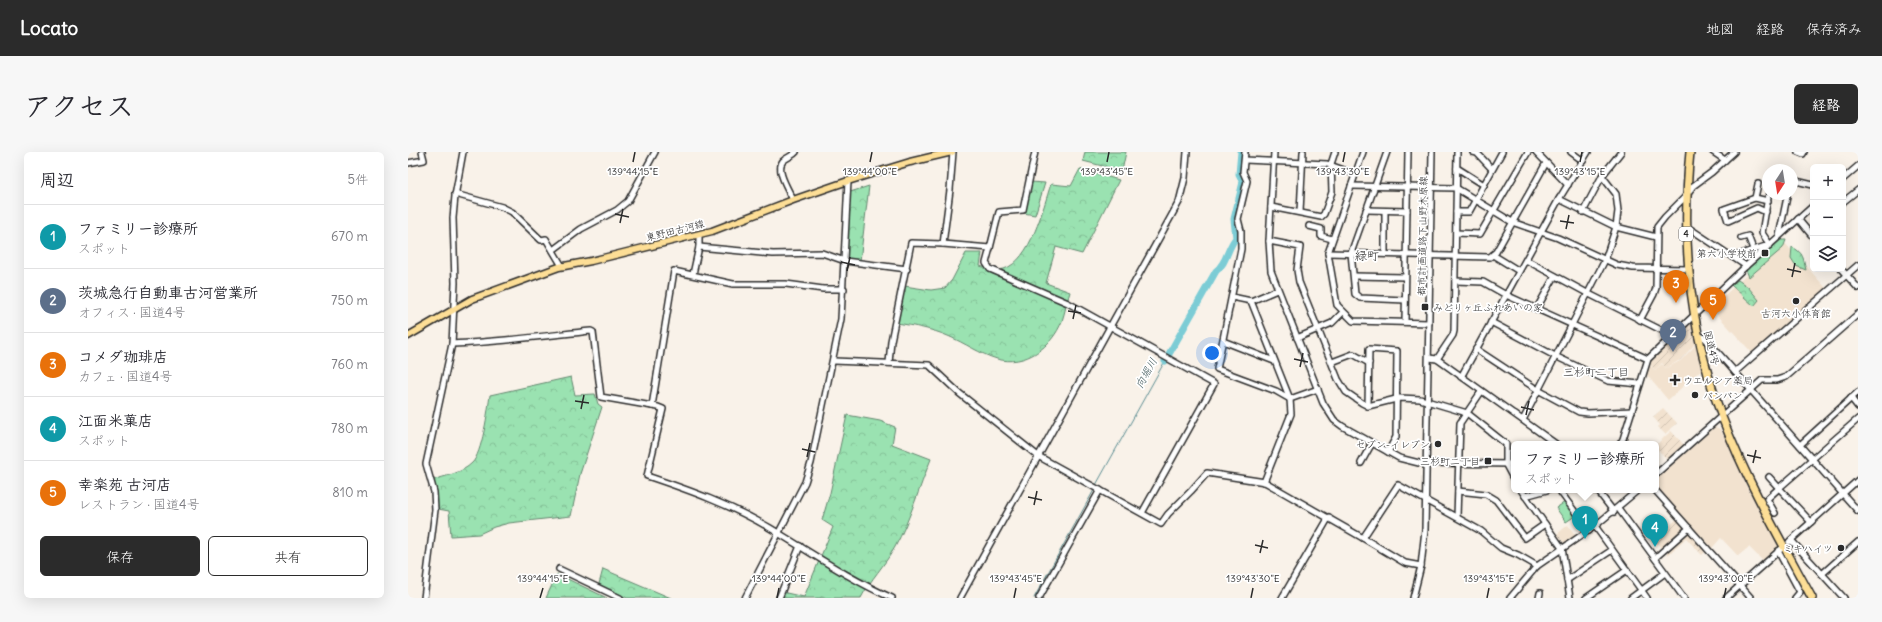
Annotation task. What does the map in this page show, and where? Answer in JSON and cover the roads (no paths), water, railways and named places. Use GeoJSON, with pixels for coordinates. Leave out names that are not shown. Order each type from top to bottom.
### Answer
{"type":"FeatureCollection","features":[{"type":"Feature","properties":{"kind":"highway","name":"国道4号"},"geometry":{"type":"LineString","coordinates":[[1690,152],[1686,226],[1688,269],[1698,335],[1706,367],[1721,415],[1748,478],[1812,598]]}},
{"type":"Feature","properties":{"kind":"main road","name":"東野田古河線"},"geometry":{"type":"LineString","coordinates":[[408,336],[472,299],[562,266],[591,261],[699,235],[848,181],[910,162],[952,152]]}},
{"type":"Feature","properties":{"kind":"street"},"geometry":{"type":"LineString","coordinates":[[408,163],[424,160],[422,152]]}},
{"type":"Feature","properties":{"kind":"street"},"geometry":{"type":"LineString","coordinates":[[424,598],[435,510],[434,492],[426,464],[452,344],[455,283],[453,218],[455,194],[463,152]]}},
{"type":"Feature","properties":{"kind":"street"},"geometry":{"type":"LineString","coordinates":[[553,250],[592,222],[617,210],[628,201],[655,152]]}},
{"type":"Feature","properties":{"kind":"street"},"geometry":{"type":"LineString","coordinates":[[793,200],[781,172],[781,167],[784,160],[796,152]]}},
{"type":"Feature","properties":{"kind":"street"},"geometry":{"type":"LineString","coordinates":[[943,244],[951,182],[952,152]]}},
{"type":"Feature","properties":{"kind":"street"},"geometry":{"type":"LineString","coordinates":[[1035,152],[1023,210],[999,212],[986,263],[990,269],[1068,303],[1214,384],[1142,513]]}},
{"type":"Feature","properties":{"kind":"street"},"geometry":{"type":"LineString","coordinates":[[960,598],[1179,202],[1185,178],[1187,152]]}},
{"type":"Feature","properties":{"kind":"street"},"geometry":{"type":"LineString","coordinates":[[1245,152],[1242,172],[1247,181],[1238,219],[1241,230],[1242,249],[1217,369],[1276,391],[1290,399],[1318,389]]}},
{"type":"Feature","properties":{"kind":"street"},"geometry":{"type":"LineString","coordinates":[[1274,152],[1269,241],[1270,265],[1277,290],[1323,403],[1334,420],[1406,461],[1427,464],[1511,464]]}},
{"type":"Feature","properties":{"kind":"street"},"geometry":{"type":"LineString","coordinates":[[1300,212],[1303,152]]}},
{"type":"Feature","properties":{"kind":"street"},"geometry":{"type":"LineString","coordinates":[[1271,207],[1321,217],[1324,214],[1332,192],[1331,164],[1335,152]]}},
{"type":"Feature","properties":{"kind":"street"},"geometry":{"type":"LineString","coordinates":[[1363,152],[1328,253],[1337,305],[1353,321],[1429,323]]}},
{"type":"Feature","properties":{"kind":"street"},"geometry":{"type":"LineString","coordinates":[[1387,152],[1351,253],[1356,294],[1360,298],[1405,300]]}},
{"type":"Feature","properties":{"kind":"street"},"geometry":{"type":"LineString","coordinates":[[1405,322],[1408,152]]}},
{"type":"Feature","properties":{"kind":"street","name":"都市計画道路下山野木原線"},"geometry":{"type":"LineString","coordinates":[[1413,598],[1421,566],[1426,500],[1432,152]]}},
{"type":"Feature","properties":{"kind":"street"},"geometry":{"type":"LineString","coordinates":[[1437,359],[1453,334],[1456,255],[1457,152]]}},
{"type":"Feature","properties":{"kind":"street"},"geometry":{"type":"LineString","coordinates":[[1473,152],[1477,153],[1492,169]]}},
{"type":"Feature","properties":{"kind":"street"},"geometry":{"type":"LineString","coordinates":[[1456,212],[1469,212],[1502,152]]}},
{"type":"Feature","properties":{"kind":"street"},"geometry":{"type":"LineString","coordinates":[[1456,233],[1480,234],[1528,152]]}},
{"type":"Feature","properties":{"kind":"street"},"geometry":{"type":"LineString","coordinates":[[1536,152],[1568,185]]}},
{"type":"Feature","properties":{"kind":"street"},"geometry":{"type":"LineString","coordinates":[[1571,152],[1583,161]]}},
{"type":"Feature","properties":{"kind":"street"},"geometry":{"type":"LineString","coordinates":[[1461,377],[1559,199],[1588,152]]}},
{"type":"Feature","properties":{"kind":"street"},"geometry":{"type":"LineString","coordinates":[[1583,212],[1602,176],[1621,152]]}},
{"type":"Feature","properties":{"kind":"street"},"geometry":{"type":"LineString","coordinates":[[1713,152],[1725,160]]}},
{"type":"Feature","properties":{"kind":"street"},"geometry":{"type":"LineString","coordinates":[[1640,320],[1654,294],[1657,227],[1693,186],[1734,152]]}},
{"type":"Feature","properties":{"kind":"street"},"geometry":{"type":"LineString","coordinates":[[1798,152],[1803,154],[1804,152]]}},
{"type":"Feature","properties":{"kind":"street"},"geometry":{"type":"LineString","coordinates":[[1245,160],[1331,164],[1355,174]]}},
{"type":"Feature","properties":{"kind":"street"},"geometry":{"type":"LineString","coordinates":[[1493,256],[1546,163]]}},
{"type":"Feature","properties":{"kind":"street"},"geometry":{"type":"LineString","coordinates":[[1846,177],[1858,166]]}},
{"type":"Feature","properties":{"kind":"street"},"geometry":{"type":"LineString","coordinates":[[1456,168],[1484,185]]}},
{"type":"Feature","properties":{"kind":"street"},"geometry":{"type":"LineString","coordinates":[[1523,420],[1605,260],[1616,227],[1618,211],[1616,194],[1602,176]]}},
{"type":"Feature","properties":{"kind":"street"},"geometry":{"type":"LineString","coordinates":[[745,598],[805,482],[811,463],[834,361],[841,319],[844,289],[848,181]]}},
{"type":"Feature","properties":{"kind":"street"},"geometry":{"type":"LineString","coordinates":[[1798,181],[1810,183]]}},
{"type":"Feature","properties":{"kind":"street"},"geometry":{"type":"LineString","coordinates":[[1755,198],[1758,184]]}},
{"type":"Feature","properties":{"kind":"street"},"geometry":{"type":"LineString","coordinates":[[1351,186],[1456,188],[1512,222],[1563,240],[1605,260],[1625,267],[1688,269]]}},
{"type":"Feature","properties":{"kind":"street"},"geometry":{"type":"LineString","coordinates":[[1846,200],[1858,190]]}},
{"type":"Feature","properties":{"kind":"street"},"geometry":{"type":"LineString","coordinates":[[455,194],[502,207],[512,212],[541,240],[546,238],[562,266]]}},
{"type":"Feature","properties":{"kind":"street"},"geometry":{"type":"LineString","coordinates":[[1766,212],[1757,208],[1728,221],[1724,209],[1755,198],[1768,199],[1766,212],[1762,234],[1770,245]]}},
{"type":"Feature","properties":{"kind":"street"},"geometry":{"type":"LineString","coordinates":[[1559,199],[1616,227],[1656,237]]}},
{"type":"Feature","properties":{"kind":"street"},"geometry":{"type":"LineString","coordinates":[[1779,236],[1786,200]]}},
{"type":"Feature","properties":{"kind":"street"},"geometry":{"type":"LineString","coordinates":[[1621,441],[1648,359],[1746,266],[1810,209]]}},
{"type":"Feature","properties":{"kind":"street"},"geometry":{"type":"LineString","coordinates":[[1366,210],[1406,211]]}},
{"type":"Feature","properties":{"kind":"street"},"geometry":{"type":"LineString","coordinates":[[1385,211],[1385,254]]}},
{"type":"Feature","properties":{"kind":"street"},"geometry":{"type":"LineString","coordinates":[[1798,219],[1812,236]]}},
{"type":"Feature","properties":{"kind":"street"},"geometry":{"type":"LineString","coordinates":[[1308,226],[1321,229],[1321,236],[1332,239]]}},
{"type":"Feature","properties":{"kind":"street"},"geometry":{"type":"LineString","coordinates":[[1686,226],[1746,266]]}},
{"type":"Feature","properties":{"kind":"street"},"geometry":{"type":"LineString","coordinates":[[692,274],[699,247],[699,235]]}},
{"type":"Feature","properties":{"kind":"street"},"geometry":{"type":"LineString","coordinates":[[1741,238],[1748,236],[1753,249]]}},
{"type":"Feature","properties":{"kind":"street"},"geometry":{"type":"LineString","coordinates":[[1269,241],[1300,247],[1297,274],[1338,379],[1346,392],[1362,404],[1368,406],[1397,399],[1428,401],[1467,413],[1506,444],[1506,465],[1511,474]]}},
{"type":"Feature","properties":{"kind":"street"},"geometry":{"type":"LineString","coordinates":[[889,363],[891,341],[912,242],[990,248]]}},
{"type":"Feature","properties":{"kind":"street"},"geometry":{"type":"LineString","coordinates":[[1732,257],[1753,249],[1770,245]]}},
{"type":"Feature","properties":{"kind":"street"},"geometry":{"type":"LineString","coordinates":[[699,247],[774,254],[822,253],[845,260],[907,269]]}},
{"type":"Feature","properties":{"kind":"street"},"geometry":{"type":"LineString","coordinates":[[1328,253],[1493,256],[1519,271]]}},
{"type":"Feature","properties":{"kind":"street"},"geometry":{"type":"LineString","coordinates":[[1526,260],[1587,293],[1673,336]]}},
{"type":"Feature","properties":{"kind":"street"},"geometry":{"type":"LineString","coordinates":[[1736,372],[1858,265]]}},
{"type":"Feature","properties":{"kind":"street"},"geometry":{"type":"LineString","coordinates":[[652,406],[674,271],[740,285],[786,284],[823,289],[844,289]]}},
{"type":"Feature","properties":{"kind":"street"},"geometry":{"type":"LineString","coordinates":[[1844,272],[1858,288]]}},
{"type":"Feature","properties":{"kind":"street"},"geometry":{"type":"LineString","coordinates":[[1354,276],[1405,277]]}},
{"type":"Feature","properties":{"kind":"street"},"geometry":{"type":"LineString","coordinates":[[1537,308],[1555,276]]}},
{"type":"Feature","properties":{"kind":"street"},"geometry":{"type":"LineString","coordinates":[[1455,281],[1483,282],[1506,295],[1648,359]]}},
{"type":"Feature","properties":{"kind":"street"},"geometry":{"type":"LineString","coordinates":[[1232,297],[1250,301],[1277,290]]}},
{"type":"Feature","properties":{"kind":"street"},"geometry":{"type":"LineString","coordinates":[[1250,301],[1290,399],[1291,414],[1264,482]]}},
{"type":"Feature","properties":{"kind":"street"},"geometry":{"type":"LineString","coordinates":[[1297,338],[1332,323],[1343,312]]}},
{"type":"Feature","properties":{"kind":"street"},"geometry":{"type":"LineString","coordinates":[[1659,471],[1762,380],[1777,380],[1786,377],[1858,314]]}},
{"type":"Feature","properties":{"kind":"street"},"geometry":{"type":"LineString","coordinates":[[1491,322],[1555,356],[1608,381],[1640,384]]}},
{"type":"Feature","properties":{"kind":"street"},"geometry":{"type":"LineString","coordinates":[[452,344],[493,342],[593,332],[595,337],[601,397],[663,409],[647,476],[693,491],[779,533],[871,589],[892,598]]}},
{"type":"Feature","properties":{"kind":"street"},"geometry":{"type":"LineString","coordinates":[[1698,335],[1705,338],[1736,372],[1858,511]]}},
{"type":"Feature","properties":{"kind":"street"},"geometry":{"type":"LineString","coordinates":[[1223,341],[1274,360]]}},
{"type":"Feature","properties":{"kind":"street"},"geometry":{"type":"LineString","coordinates":[[1476,349],[1538,390],[1579,412],[1588,414],[1632,411]]}},
{"type":"Feature","properties":{"kind":"street"},"geometry":{"type":"LineString","coordinates":[[1368,406],[1369,350],[1398,351],[1396,437],[1388,452]]}},
{"type":"Feature","properties":{"kind":"street"},"geometry":{"type":"LineString","coordinates":[[1332,362],[1353,354],[1369,363]]}},
{"type":"Feature","properties":{"kind":"street"},"geometry":{"type":"LineString","coordinates":[[1429,358],[1437,359],[1481,392],[1552,441]]}},
{"type":"Feature","properties":{"kind":"street"},"geometry":{"type":"LineString","coordinates":[[834,361],[930,365],[959,393],[1038,456],[1161,524],[1168,514],[1191,491],[1206,473],[1264,482],[1329,517],[1405,563],[1421,566]]}},
{"type":"Feature","properties":{"kind":"street"},"geometry":{"type":"LineString","coordinates":[[1457,516],[1460,423],[1481,392]]}},
{"type":"Feature","properties":{"kind":"street"},"geometry":{"type":"LineString","coordinates":[[1800,445],[1858,392]]}},
{"type":"Feature","properties":{"kind":"street"},"geometry":{"type":"LineString","coordinates":[[1851,398],[1858,407]]}},
{"type":"Feature","properties":{"kind":"street"},"geometry":{"type":"LineString","coordinates":[[1775,513],[1767,500],[1779,488],[1814,460],[1858,419]]}},
{"type":"Feature","properties":{"kind":"street"},"geometry":{"type":"LineString","coordinates":[[1361,463],[1372,443]]}},
{"type":"Feature","properties":{"kind":"street"},"geometry":{"type":"LineString","coordinates":[[1769,477],[1811,522]]}},
{"type":"Feature","properties":{"kind":"street"},"geometry":{"type":"LineString","coordinates":[[1844,598],[1790,541],[1858,480]]}},
{"type":"Feature","properties":{"kind":"street"},"geometry":{"type":"LineString","coordinates":[[1363,538],[1398,484],[1457,516],[1488,535],[1501,548],[1537,566]]}},
{"type":"Feature","properties":{"kind":"street"},"geometry":{"type":"LineString","coordinates":[[1039,598],[1100,490]]}},
{"type":"Feature","properties":{"kind":"street"},"geometry":{"type":"LineString","coordinates":[[1458,492],[1486,494],[1496,500],[1524,538],[1545,524]]}},
{"type":"Feature","properties":{"kind":"street"},"geometry":{"type":"LineString","coordinates":[[1523,493],[1562,548],[1570,598]]}},
{"type":"Feature","properties":{"kind":"street"},"geometry":{"type":"LineString","coordinates":[[1525,496],[1536,493]]}},
{"type":"Feature","properties":{"kind":"street"},"geometry":{"type":"LineString","coordinates":[[1561,493],[1588,531]]}},
{"type":"Feature","properties":{"kind":"street"},"geometry":{"type":"LineString","coordinates":[[1600,493],[1614,512]]}},
{"type":"Feature","properties":{"kind":"street"},"geometry":{"type":"LineString","coordinates":[[1510,598],[1537,566],[1614,512],[1635,493]]}},
{"type":"Feature","properties":{"kind":"street"},"geometry":{"type":"LineString","coordinates":[[1658,493],[1751,598]]}},
{"type":"Feature","properties":{"kind":"street"},"geometry":{"type":"LineString","coordinates":[[1618,508],[1684,598]]}},
{"type":"Feature","properties":{"kind":"street"},"geometry":{"type":"LineString","coordinates":[[1282,598],[1329,517]]}},
{"type":"Feature","properties":{"kind":"street"},"geometry":{"type":"LineString","coordinates":[[1595,526],[1647,598]]}},
{"type":"Feature","properties":{"kind":"street"},"geometry":{"type":"LineString","coordinates":[[1655,558],[1689,528]]}},
{"type":"Feature","properties":{"kind":"street"},"geometry":{"type":"LineString","coordinates":[[1822,574],[1858,542]]}},
{"type":"Feature","properties":{"kind":"street"},"geometry":{"type":"LineString","coordinates":[[779,598],[800,546]]}},
{"type":"Feature","properties":{"kind":"street"},"geometry":{"type":"LineString","coordinates":[[1567,580],[1612,550]]}},
{"type":"Feature","properties":{"kind":"street"},"geometry":{"type":"LineString","coordinates":[[1726,598],[1779,550],[1800,592],[1795,598]]}},
{"type":"Feature","properties":{"kind":"street"},"geometry":{"type":"LineString","coordinates":[[559,569],[620,598]]}},
{"type":"Feature","properties":{"kind":"street"},"geometry":{"type":"LineString","coordinates":[[1586,598],[1627,570]]}},
{"type":"Feature","properties":{"kind":"street"},"geometry":{"type":"LineString","coordinates":[[1630,598],[1665,573]]}},
{"type":"Feature","properties":{"kind":"waterway","name":"向堀川"},"geometry":{"type":"LineString","coordinates":[[1165,361],[1216,271],[1225,260],[1236,238],[1234,219],[1243,182],[1239,174],[1241,152]]}},
{"type":"Feature","properties":{"kind":"waterway","name":"向堀川"},"geometry":{"type":"LineString","coordinates":[[1096,485],[1165,361]]}},
{"type":"Feature","properties":{"kind":"waterway","name":"向堀川"},"geometry":{"type":"LineString","coordinates":[[1034,598],[1094,490]]}},
{"type":"Feature","properties":{"kind":"place","name":"第六小学校前"},"geometry":{"type":"Point","coordinates":[1765,253]}},
{"type":"Feature","properties":{"kind":"place","name":"古河六小体育館"},"geometry":{"type":"Point","coordinates":[1796,301]}},
{"type":"Feature","properties":{"kind":"place","name":"コメダ珈琲店"},"geometry":{"type":"Point","coordinates":[1676,303]}},
{"type":"Feature","properties":{"kind":"place","name":"みどりヶ丘ふれあいの家"},"geometry":{"type":"Point","coordinates":[1425,307]}},
{"type":"Feature","properties":{"kind":"place","name":"幸楽苑 古河店"},"geometry":{"type":"Point","coordinates":[1713,320]}},
{"type":"Feature","properties":{"kind":"place","name":"茨城急行自動車古河営業所"},"geometry":{"type":"Point","coordinates":[1673,352]}},
{"type":"Feature","properties":{"kind":"place","name":"ウエルシア薬局"},"geometry":{"type":"Point","coordinates":[1675,380]}},
{"type":"Feature","properties":{"kind":"place","name":"バンバン"},"geometry":{"type":"Point","coordinates":[1695,395]}},
{"type":"Feature","properties":{"kind":"place","name":"セブン-イレブン"},"geometry":{"type":"Point","coordinates":[1438,444]}},
{"type":"Feature","properties":{"kind":"place","name":"三杉町二丁目"},"geometry":{"type":"Point","coordinates":[1488,461]}},
{"type":"Feature","properties":{"kind":"place","name":"ファミリー診療所"},"geometry":{"type":"Point","coordinates":[1585,539]}},
{"type":"Feature","properties":{"kind":"place","name":"江面米菓店"},"geometry":{"type":"Point","coordinates":[1655,547]}},
{"type":"Feature","properties":{"kind":"place","name":"ミキハイツ"},"geometry":{"type":"Point","coordinates":[1841,548]}},
{"type":"Feature","properties":{"kind":"district","name":"緑町"},"geometry":{"type":"Point","coordinates":[1367,256]}},
{"type":"Feature","properties":{"kind":"district","name":"三杉町二丁目"},"geometry":{"type":"Point","coordinates":[1596,372]}}]}
